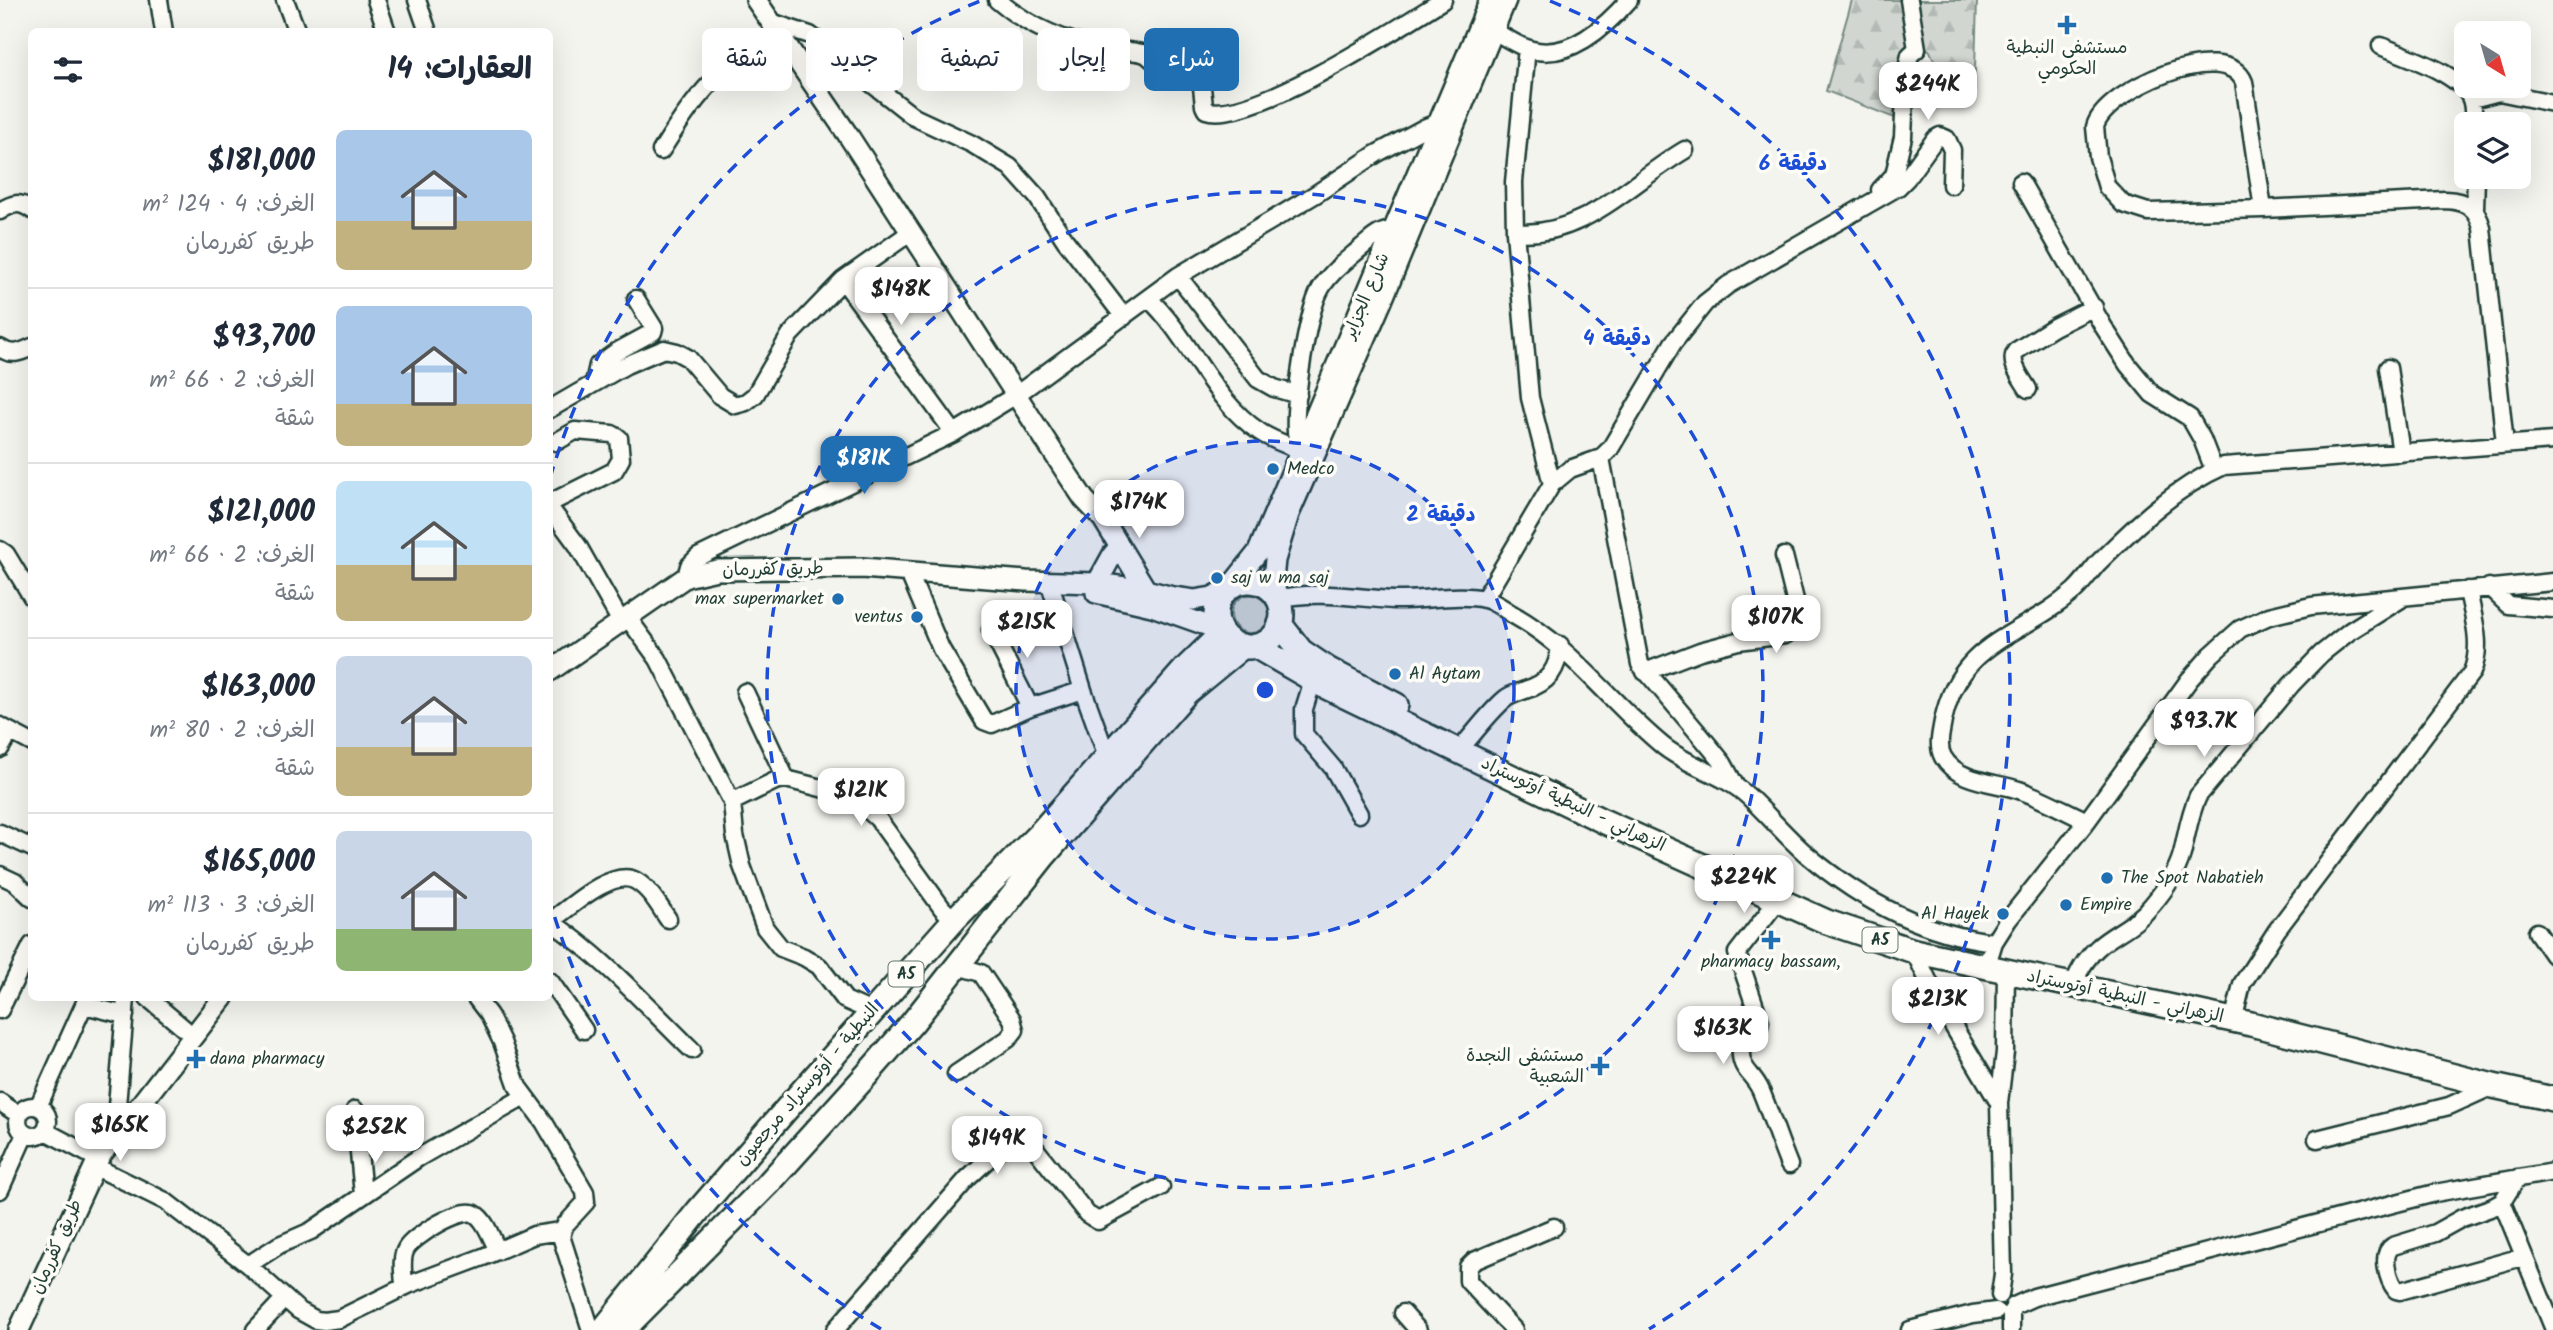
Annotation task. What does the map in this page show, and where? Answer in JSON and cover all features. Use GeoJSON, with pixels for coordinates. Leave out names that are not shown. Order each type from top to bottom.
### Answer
{"type":"FeatureCollection","features":[{"type":"Feature","properties":{"kind":"highway"},"geometry":{"type":"LineString","coordinates":[[1221,632],[1216,616],[1218,602],[1228,588],[1242,581],[1266,585],[1277,596],[1282,612],[1280,624]]}},
{"type":"Feature","properties":{"kind":"highway","name":"A5"},"geometry":{"type":"LineString","coordinates":[[1221,632],[1227,639],[1249,646],[1266,642],[1280,624]]}},
{"type":"Feature","properties":{"kind":"highway","name":"الزهراني - النبطية أوتوستراد"},"geometry":{"type":"LineString","coordinates":[[1280,624],[1301,651],[1329,670],[1467,741],[1801,900],[1931,944],[2236,1009],[2553,1086]]}},
{"type":"Feature","properties":{"kind":"highway","name":"النبطية - أوتوستراد مرجعيون"},"geometry":{"type":"LineString","coordinates":[[606,1329],[698,1211],[804,1089],[954,920],[1005,871],[1221,632]]}},
{"type":"Feature","properties":{"kind":"highway","name":"النبطية - أوتوستراد مرجعيون"},"geometry":{"type":"LineString","coordinates":[[606,1329],[767,1185],[863,1079],[958,966],[1044,857],[1178,702],[1249,646]]}},
{"type":"Feature","properties":{"kind":"highway","name":"الزهراني - النبطية أوتوستراد"},"geometry":{"type":"LineString","coordinates":[[1249,646],[1312,680],[1603,821],[1827,922],[1914,951],[1997,956],[2251,1024],[2553,1099]]}},
{"type":"Feature","properties":{"kind":"highway"},"geometry":{"type":"LineString","coordinates":[[837,1052],[839,1069],[844,1074],[863,1079]]}},
{"type":"Feature","properties":{"kind":"highway"},"geometry":{"type":"LineString","coordinates":[[804,1089],[818,1088],[830,1094],[830,1115]]}},
{"type":"Feature","properties":{"kind":"main road"},"geometry":{"type":"LineString","coordinates":[[756,0],[776,28]]}},
{"type":"Feature","properties":{"kind":"main road","name":"شارع الجزاير"},"geometry":{"type":"LineString","coordinates":[[1228,588],[1258,552],[1490,0]]}},
{"type":"Feature","properties":{"kind":"main road","name":"شارع الجزاير"},"geometry":{"type":"LineString","coordinates":[[1277,596],[1273,580],[1275,560],[1289,514],[1382,301],[1506,0]]}},
{"type":"Feature","properties":{"kind":"main road"},"geometry":{"type":"LineString","coordinates":[[792,51],[1084,499],[1113,554],[1141,597]]}},
{"type":"Feature","properties":{"kind":"main road"},"geometry":{"type":"LineString","coordinates":[[1084,499],[1103,519],[1141,597]]}},
{"type":"Feature","properties":{"kind":"main road"},"geometry":{"type":"LineString","coordinates":[[1097,583],[1113,554]]}},
{"type":"Feature","properties":{"kind":"main road","name":"طريق كفررمان"},"geometry":{"type":"LineString","coordinates":[[553,669],[686,578],[717,570],[862,568],[1050,585]]}},
{"type":"Feature","properties":{"kind":"main road"},"geometry":{"type":"LineString","coordinates":[[1050,585],[1097,583],[1141,597],[1221,632]]}},
{"type":"Feature","properties":{"kind":"main road"},"geometry":{"type":"LineString","coordinates":[[1050,585],[1102,594],[1194,600],[1212,597],[1228,588]]}},
{"type":"Feature","properties":{"kind":"main road","name":"طريق كفررمان"},"geometry":{"type":"LineString","coordinates":[[19,1330],[96,1163],[221,1001]]}},
{"type":"Feature","properties":{"kind":"street"},"geometry":{"type":"LineString","coordinates":[[159,0],[163,28]]}},
{"type":"Feature","properties":{"kind":"street"},"geometry":{"type":"LineString","coordinates":[[285,0],[296,28]]}},
{"type":"Feature","properties":{"kind":"street"},"geometry":{"type":"LineString","coordinates":[[376,0],[386,28]]}},
{"type":"Feature","properties":{"kind":"street"},"geometry":{"type":"LineString","coordinates":[[418,0],[427,28]]}},
{"type":"Feature","properties":{"kind":"street"},"geometry":{"type":"LineString","coordinates":[[997,0],[1027,22],[1066,39],[1096,47],[1146,53],[1164,67],[1196,69],[1202,78],[1204,106],[1206,110],[1216,112],[1257,101],[1302,84],[1443,0]]}},
{"type":"Feature","properties":{"kind":"street"},"geometry":{"type":"LineString","coordinates":[[1493,31],[1527,48],[1548,51],[1567,47],[1605,25],[1629,0]]}},
{"type":"Feature","properties":{"kind":"street"},"geometry":{"type":"LineString","coordinates":[[1867,205],[1894,175],[1903,137],[1906,73],[1910,55],[1917,49],[1909,0]]}},
{"type":"Feature","properties":{"kind":"street"},"geometry":{"type":"LineString","coordinates":[[771,22],[810,35],[914,117],[972,144],[1010,167],[1037,197],[1065,240],[1124,317]]}},
{"type":"Feature","properties":{"kind":"street"},"geometry":{"type":"LineString","coordinates":[[2381,46],[2455,82],[2472,99],[2473,112]]}},
{"type":"Feature","properties":{"kind":"street"},"geometry":{"type":"LineString","coordinates":[[1527,48],[1514,182],[1515,232],[1530,398],[1552,484]]}},
{"type":"Feature","properties":{"kind":"street"},"geometry":{"type":"LineString","coordinates":[[2263,209],[2244,82],[2232,67],[2194,66],[2169,72],[2106,108],[2097,119],[2095,127],[2103,175],[2112,194],[2131,208],[2148,212],[2263,209],[2445,200],[2462,201],[2475,209]]}},
{"type":"Feature","properties":{"kind":"street"},"geometry":{"type":"LineString","coordinates":[[661,152],[706,91]]}},
{"type":"Feature","properties":{"kind":"street"},"geometry":{"type":"LineString","coordinates":[[2472,99],[2499,92],[2553,103]]}},
{"type":"Feature","properties":{"kind":"street"},"geometry":{"type":"LineString","coordinates":[[686,578],[689,566],[698,557],[720,545],[954,433],[1016,394],[1178,276],[1316,194],[1376,154],[1439,122]]}},
{"type":"Feature","properties":{"kind":"street"},"geometry":{"type":"LineString","coordinates":[[1484,599],[1552,484],[1570,468],[1601,458],[1618,440],[1674,343],[1705,303],[1728,285],[1867,205],[1907,178],[1934,139],[1940,136],[1947,139],[1952,150],[1951,185]]}},
{"type":"Feature","properties":{"kind":"street"},"geometry":{"type":"LineString","coordinates":[[1515,232],[1547,232],[1577,222],[1685,150]]}},
{"type":"Feature","properties":{"kind":"street"},"geometry":{"type":"LineString","coordinates":[[2021,182],[2103,326],[2146,388],[2180,410],[2193,423],[2214,471]]}},
{"type":"Feature","properties":{"kind":"street"},"geometry":{"type":"LineString","coordinates":[[2476,189],[2475,209],[2482,228],[2505,444]]}},
{"type":"Feature","properties":{"kind":"street"},"geometry":{"type":"LineString","coordinates":[[0,211],[15,203],[28,207]]}},
{"type":"Feature","properties":{"kind":"street"},"geometry":{"type":"LineString","coordinates":[[1301,448],[1296,431],[1298,395],[1306,341],[1318,293],[1334,271],[1348,258],[1378,234],[1394,231]]}},
{"type":"Feature","properties":{"kind":"street"},"geometry":{"type":"LineString","coordinates":[[553,407],[626,365],[664,349],[688,358],[720,396],[735,405],[746,402],[755,395],[790,335],[843,280],[911,232]]}},
{"type":"Feature","properties":{"kind":"street"},"geometry":{"type":"LineString","coordinates":[[1178,276],[1258,379],[1274,388],[1298,395]]}},
{"type":"Feature","properties":{"kind":"street"},"geometry":{"type":"LineString","coordinates":[[843,280],[954,433]]}},
{"type":"Feature","properties":{"kind":"street"},"geometry":{"type":"LineString","coordinates":[[1148,298],[1178,332],[1217,390],[1242,418],[1270,438],[1301,448]]}},
{"type":"Feature","properties":{"kind":"street"},"geometry":{"type":"LineString","coordinates":[[594,383],[598,365],[653,332],[654,328],[636,299]]}},
{"type":"Feature","properties":{"kind":"street"},"geometry":{"type":"LineString","coordinates":[[2028,389],[2013,362],[2012,356],[2016,351],[2054,327],[2094,307]]}},
{"type":"Feature","properties":{"kind":"street"},"geometry":{"type":"LineString","coordinates":[[0,348],[17,354],[28,349]]}},
{"type":"Feature","properties":{"kind":"street"},"geometry":{"type":"LineString","coordinates":[[2388,368],[2400,453]]}},
{"type":"Feature","properties":{"kind":"street"},"geometry":{"type":"LineString","coordinates":[[553,502],[614,471],[621,459],[620,438],[612,434],[575,431],[556,442]]}},
{"type":"Feature","properties":{"kind":"street"},"geometry":{"type":"LineString","coordinates":[[2087,821],[2021,791],[1957,771],[1945,760],[1940,747],[1945,712],[1954,687],[1978,654],[2055,606],[2077,589],[2092,570],[2153,511],[2180,489],[2224,466],[2553,441]]}},
{"type":"Feature","properties":{"kind":"street"},"geometry":{"type":"LineString","coordinates":[[1601,458],[1640,664],[1723,763],[1735,785]]}},
{"type":"Feature","properties":{"kind":"street"},"geometry":{"type":"LineString","coordinates":[[553,513],[578,546],[625,620],[658,659],[714,772],[732,802],[735,835],[742,866],[765,928],[780,948],[813,961],[845,1000],[872,1012]]}},
{"type":"Feature","properties":{"kind":"street"},"geometry":{"type":"LineString","coordinates":[[0,550],[6,554],[28,586]]}},
{"type":"Feature","properties":{"kind":"street"},"geometry":{"type":"LineString","coordinates":[[1645,672],[1700,651],[1784,635],[1794,629],[1798,616],[1784,555]]}},
{"type":"Feature","properties":{"kind":"street"},"geometry":{"type":"LineString","coordinates":[[908,571],[941,649],[984,721],[992,724],[1030,706],[1083,690]]}},
{"type":"Feature","properties":{"kind":"street"},"geometry":{"type":"LineString","coordinates":[[2005,1330],[1999,1103],[2005,1052],[1997,956],[2008,920],[2087,821],[2189,680],[2211,655],[2240,629],[2269,616],[2311,606],[2553,582]]}},
{"type":"Feature","properties":{"kind":"street"},"geometry":{"type":"LineString","coordinates":[[1050,585],[1108,759]]}},
{"type":"Feature","properties":{"kind":"street"},"geometry":{"type":"LineString","coordinates":[[2489,587],[2508,605],[2553,609]]}},
{"type":"Feature","properties":{"kind":"street"},"geometry":{"type":"LineString","coordinates":[[2236,1009],[2242,984],[2277,930],[2472,672],[2478,658],[2478,646],[2468,590]]}},
{"type":"Feature","properties":{"kind":"street"},"geometry":{"type":"LineString","coordinates":[[1277,596],[1403,600],[1484,599],[1537,627],[1560,645],[1646,732],[1667,749],[1735,785],[1805,853],[1852,889],[1900,916],[1974,939],[1997,956]]}},
{"type":"Feature","properties":{"kind":"street"},"geometry":{"type":"LineString","coordinates":[[2078,974],[2085,959],[2096,947],[2142,916],[2163,892],[2181,856],[2191,811],[2198,796],[2291,685],[2321,654],[2350,631],[2403,598]]}},
{"type":"Feature","properties":{"kind":"street"},"geometry":{"type":"LineString","coordinates":[[991,630],[1030,706]]}},
{"type":"Feature","properties":{"kind":"street"},"geometry":{"type":"LineString","coordinates":[[1467,741],[1504,700],[1536,687],[1552,674],[1559,658],[1560,645]]}},
{"type":"Feature","properties":{"kind":"street"},"geometry":{"type":"LineString","coordinates":[[1312,680],[1304,709],[1304,734],[1333,768],[1359,814]]}},
{"type":"Feature","properties":{"kind":"street"},"geometry":{"type":"LineString","coordinates":[[745,692],[786,779]]}},
{"type":"Feature","properties":{"kind":"street"},"geometry":{"type":"LineString","coordinates":[[0,749],[5,729],[28,741]]}},
{"type":"Feature","properties":{"kind":"street"},"geometry":{"type":"LineString","coordinates":[[732,802],[775,781],[786,779],[844,793],[857,799],[878,819],[942,908],[954,920]]}},
{"type":"Feature","properties":{"kind":"street"},"geometry":{"type":"LineString","coordinates":[[0,833],[28,846]]}},
{"type":"Feature","properties":{"kind":"street"},"geometry":{"type":"LineString","coordinates":[[0,875],[15,882],[28,894]]}},
{"type":"Feature","properties":{"kind":"street"},"geometry":{"type":"LineString","coordinates":[[553,920],[613,879],[623,877],[639,882],[650,892],[668,919]]}},
{"type":"Feature","properties":{"kind":"street"},"geometry":{"type":"LineString","coordinates":[[1779,900],[1737,953],[1760,1021],[1759,1027],[1741,1047],[1740,1059],[1742,1066],[1760,1088],[1789,1165]]}},
{"type":"Feature","properties":{"kind":"street"},"geometry":{"type":"LineString","coordinates":[[553,924],[593,955],[654,1010],[692,1050]]}},
{"type":"Feature","properties":{"kind":"street"},"geometry":{"type":"LineString","coordinates":[[2537,932],[2553,955]]}},
{"type":"Feature","properties":{"kind":"street"},"geometry":{"type":"LineString","coordinates":[[1914,951],[1955,1029],[1999,1103]]}},
{"type":"Feature","properties":{"kind":"street"},"geometry":{"type":"LineString","coordinates":[[0,1010],[28,953]]}},
{"type":"Feature","properties":{"kind":"street"},"geometry":{"type":"LineString","coordinates":[[956,1074],[1008,1039],[1016,1030],[1012,1018],[981,974],[958,966]]}},
{"type":"Feature","properties":{"kind":"street"},"geometry":{"type":"LineString","coordinates":[[553,985],[584,1030]]}},
{"type":"Feature","properties":{"kind":"street"},"geometry":{"type":"LineString","coordinates":[[38,1107],[86,1001],[125,1014]]}},
{"type":"Feature","properties":{"kind":"street"},"geometry":{"type":"LineString","coordinates":[[119,1131],[117,1106],[126,1001]]}},
{"type":"Feature","properties":{"kind":"street"},"geometry":{"type":"LineString","coordinates":[[152,1001],[193,1036]]}},
{"type":"Feature","properties":{"kind":"street"},"geometry":{"type":"LineString","coordinates":[[45,1130],[96,1163],[165,1201],[309,1316],[316,1320],[331,1321],[404,1287],[534,1235],[561,1231],[586,1202],[585,1192],[544,1122],[518,1087],[502,1042],[489,1015],[478,1001]]}},
{"type":"Feature","properties":{"kind":"street"},"geometry":{"type":"LineString","coordinates":[[2316,1139],[2449,1106],[2493,1086]]}},
{"type":"Feature","properties":{"kind":"street"},"geometry":{"type":"LineString","coordinates":[[247,1265],[279,1245],[311,1231],[418,1158],[524,1097]]}},
{"type":"Feature","properties":{"kind":"street"},"geometry":{"type":"LineString","coordinates":[[0,1102],[19,1115]]}},
{"type":"Feature","properties":{"kind":"street"},"geometry":{"type":"LineString","coordinates":[[29,1106],[38,1107],[47,1114],[45,1130],[37,1136],[25,1134],[19,1128],[19,1115],[29,1106]]}},
{"type":"Feature","properties":{"kind":"street"},"geometry":{"type":"LineString","coordinates":[[355,1110],[363,1195]]}},
{"type":"Feature","properties":{"kind":"street"},"geometry":{"type":"LineString","coordinates":[[0,1190],[25,1134]]}},
{"type":"Feature","properties":{"kind":"street"},"geometry":{"type":"LineString","coordinates":[[835,1330],[968,1178],[1007,1144],[1019,1143],[1034,1147],[1090,1218],[1098,1222],[1161,1187]]}},
{"type":"Feature","properties":{"kind":"street"},"geometry":{"type":"LineString","coordinates":[[1910,1330],[2435,1193],[2553,1172]]}},
{"type":"Feature","properties":{"kind":"street"},"geometry":{"type":"LineString","coordinates":[[2517,1178],[2502,1202],[2462,1218],[2435,1233],[2388,1249],[2385,1254],[2392,1284],[2400,1291],[2522,1256]]}},
{"type":"Feature","properties":{"kind":"street"},"geometry":{"type":"LineString","coordinates":[[2502,1202],[2553,1328]]}},
{"type":"Feature","properties":{"kind":"street"},"geometry":{"type":"LineString","coordinates":[[404,1287],[403,1256],[406,1248],[422,1234],[463,1212],[474,1213],[481,1219],[498,1251]]}},
{"type":"Feature","properties":{"kind":"street"},"geometry":{"type":"LineString","coordinates":[[1514,1330],[1474,1289],[1466,1275],[1468,1267],[1474,1261],[1555,1227]]}},
{"type":"Feature","properties":{"kind":"street"},"geometry":{"type":"LineString","coordinates":[[561,1231],[606,1329]]}},
{"type":"Feature","properties":{"kind":"street"},"geometry":{"type":"LineString","coordinates":[[255,1330],[285,1298]]}},
{"type":"Feature","properties":{"kind":"street"},"geometry":{"type":"LineString","coordinates":[[2004,1304],[2011,1330]]}},
{"type":"Feature","properties":{"kind":"street"},"geometry":{"type":"LineString","coordinates":[[1403,1313],[1418,1330]]}},
{"type":"Feature","properties":{"kind":"green space"},"geometry":{"type":"Polygon","coordinates":[[[1852,0],[1977,0],[1974,103],[1953,103],[1930,51],[1923,45],[1915,48],[1897,119],[1826,91],[1852,0]]]}},
{"type":"Feature","properties":{"kind":"green space"},"geometry":{"type":"Polygon","coordinates":[[[1250,595],[1263,601],[1269,614],[1263,627],[1250,633],[1237,627],[1231,614],[1237,601],[1250,595]]]}},
{"type":"Feature","properties":{"kind":"place","name":"مستشفى النبطية الحكومي"},"geometry":{"type":"Point","coordinates":[2067,25]}},
{"type":"Feature","properties":{"kind":"place","name":"Medco"},"geometry":{"type":"Point","coordinates":[1273,469]}},
{"type":"Feature","properties":{"kind":"place","name":"saj w ma saj"},"geometry":{"type":"Point","coordinates":[1217,578]}},
{"type":"Feature","properties":{"kind":"place","name":"max supermarket"},"geometry":{"type":"Point","coordinates":[838,599]}},
{"type":"Feature","properties":{"kind":"place","name":"ventus"},"geometry":{"type":"Point","coordinates":[917,617]}},
{"type":"Feature","properties":{"kind":"place","name":"Al Aytam"},"geometry":{"type":"Point","coordinates":[1395,674]}},
{"type":"Feature","properties":{"kind":"place","name":"The Spot Nabatieh"},"geometry":{"type":"Point","coordinates":[2107,878]}},
{"type":"Feature","properties":{"kind":"place","name":"Empire"},"geometry":{"type":"Point","coordinates":[2066,905]}},
{"type":"Feature","properties":{"kind":"place","name":"Al Hayek"},"geometry":{"type":"Point","coordinates":[2003,914]}},
{"type":"Feature","properties":{"kind":"place","name":"pharmacy bassam,"},"geometry":{"type":"Point","coordinates":[1771,940]}},
{"type":"Feature","properties":{"kind":"place","name":"dana pharmacy"},"geometry":{"type":"Point","coordinates":[196,1059]}},
{"type":"Feature","properties":{"kind":"place","name":"مستشفى النجدة الشعبية"},"geometry":{"type":"Point","coordinates":[1600,1066]}}]}
